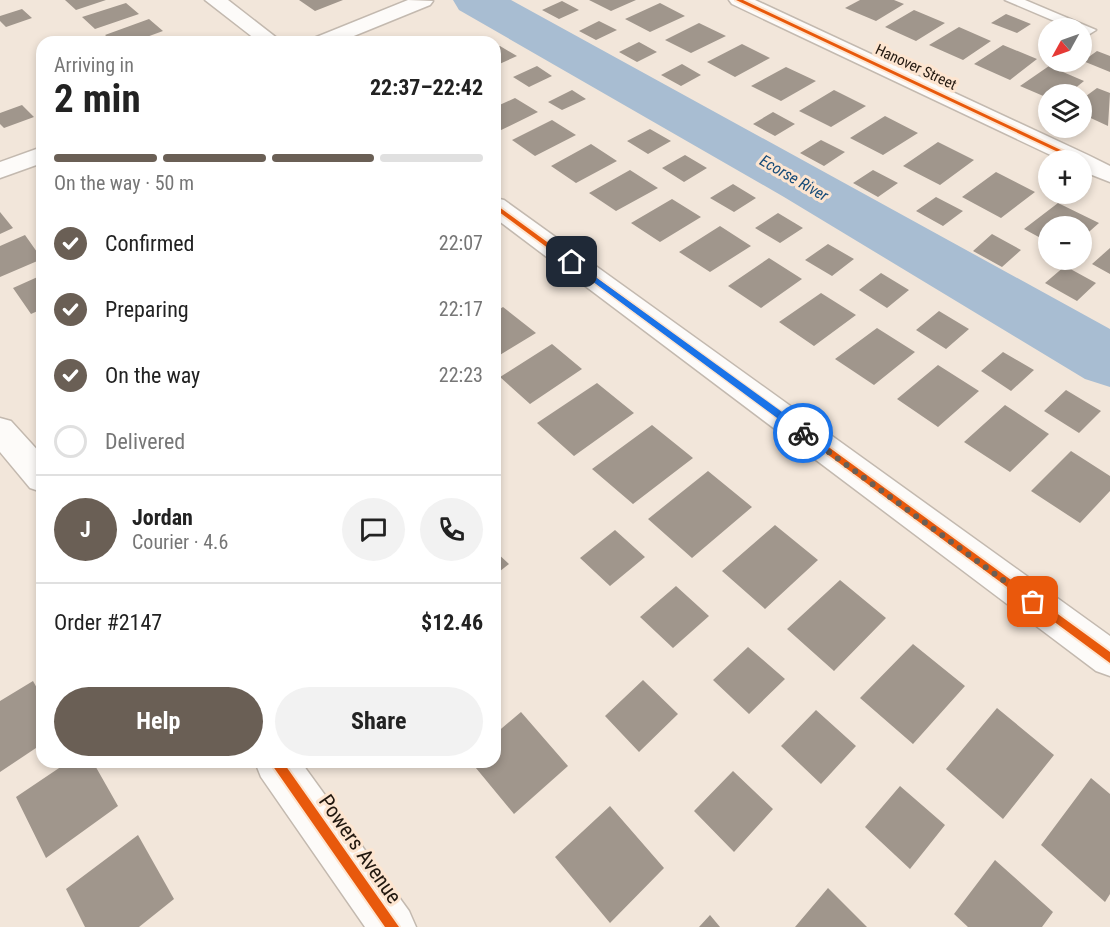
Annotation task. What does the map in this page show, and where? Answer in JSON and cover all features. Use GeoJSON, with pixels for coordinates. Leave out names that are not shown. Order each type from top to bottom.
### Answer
{"type":"FeatureCollection","features":[{"type":"Feature","properties":{"kind":"street"},"geometry":{"type":"LineString","coordinates":[[215,0],[264,36]]}},
{"type":"Feature","properties":{"kind":"street","name":"Hanover Street"},"geometry":{"type":"LineString","coordinates":[[739,0],[1057,150]]}},
{"type":"Feature","properties":{"kind":"street"},"geometry":{"type":"LineString","coordinates":[[336,36],[423,1]]}},
{"type":"Feature","properties":{"kind":"street"},"geometry":{"type":"LineString","coordinates":[[0,171],[36,156]]}},
{"type":"Feature","properties":{"kind":"street","name":"Hanover Street"},"geometry":{"type":"LineString","coordinates":[[1092,167],[1110,175]]}},
{"type":"Feature","properties":{"kind":"street"},"geometry":{"type":"LineString","coordinates":[[501,210],[1110,658]]}},
{"type":"Feature","properties":{"kind":"street"},"geometry":{"type":"LineString","coordinates":[[0,430],[36,471]]}},
{"type":"Feature","properties":{"kind":"street","name":"Powers Avenue"},"geometry":{"type":"LineString","coordinates":[[280,768],[393,927]]}},
{"type":"Feature","properties":{"kind":"lane"},"geometry":{"type":"LineString","coordinates":[[1012,0],[1058,18]]}},
{"type":"Feature","properties":{"kind":"building"},"geometry":{"type":"Polygon","coordinates":[[[65,0],[106,0],[76,10],[65,0]]]}},
{"type":"Feature","properties":{"kind":"building"},"geometry":{"type":"Polygon","coordinates":[[[299,0],[343,0],[315,11],[299,0]]]}},
{"type":"Feature","properties":{"kind":"building"},"geometry":{"type":"Polygon","coordinates":[[[589,0],[636,0],[611,11],[589,0]]]}},
{"type":"Feature","properties":{"kind":"building"},"geometry":{"type":"Polygon","coordinates":[[[860,0],[894,0],[904,4],[876,21],[845,8],[860,0]]]}},
{"type":"Feature","properties":{"kind":"building"},"geometry":{"type":"Polygon","coordinates":[[[562,1],[579,10],[559,19],[542,10],[562,1]]]}},
{"type":"Feature","properties":{"kind":"building"},"geometry":{"type":"Polygon","coordinates":[[[126,3],[139,14],[95,29],[82,17],[126,3]]]}},
{"type":"Feature","properties":{"kind":"building"},"geometry":{"type":"Polygon","coordinates":[[[660,3],[685,16],[650,32],[625,19],[660,3]]]}},
{"type":"Feature","properties":{"kind":"building"},"geometry":{"type":"Polygon","coordinates":[[[22,9],[32,18],[6,27],[0,21],[0,16],[22,9]]]}},
{"type":"Feature","properties":{"kind":"building"},"geometry":{"type":"Polygon","coordinates":[[[914,10],[945,23],[916,41],[885,27],[914,10]]]}},
{"type":"Feature","properties":{"kind":"building"},"geometry":{"type":"Polygon","coordinates":[[[1006,14],[1031,24],[1017,33],[991,23],[1006,14]]]}},
{"type":"Feature","properties":{"kind":"building"},"geometry":{"type":"Polygon","coordinates":[[[149,19],[163,31],[149,36],[105,35],[149,19]]]}},
{"type":"Feature","properties":{"kind":"building"},"geometry":{"type":"Polygon","coordinates":[[[599,21],[617,30],[596,40],[579,31],[599,21]]]}},
{"type":"Feature","properties":{"kind":"building"},"geometry":{"type":"Polygon","coordinates":[[[699,23],[726,36],[691,53],[665,40],[699,23]]]}},
{"type":"Feature","properties":{"kind":"building"},"geometry":{"type":"Polygon","coordinates":[[[959,27],[991,41],[963,60],[929,45],[959,27]]]}},
{"type":"Feature","properties":{"kind":"building"},"geometry":{"type":"Polygon","coordinates":[[[639,42],[657,52],[637,62],[619,52],[639,42]]]}},
{"type":"Feature","properties":{"kind":"building"},"geometry":{"type":"Polygon","coordinates":[[[742,44],[770,58],[735,77],[707,62],[742,44]]]}},
{"type":"Feature","properties":{"kind":"building"},"geometry":{"type":"Polygon","coordinates":[[[1003,45],[1037,59],[1010,80],[974,64],[1003,45]]]}},
{"type":"Feature","properties":{"kind":"building"},"geometry":{"type":"Polygon","coordinates":[[[501,47],[517,56],[501,63],[501,47]]]}},
{"type":"Feature","properties":{"kind":"building"},"geometry":{"type":"Polygon","coordinates":[[[1097,51],[1110,56],[1110,72],[1092,65],[1092,55],[1097,51]]]}},
{"type":"Feature","properties":{"kind":"building"},"geometry":{"type":"Polygon","coordinates":[[[682,64],[701,75],[681,86],[661,75],[682,64]]]}},
{"type":"Feature","properties":{"kind":"building"},"geometry":{"type":"Polygon","coordinates":[[[537,66],[552,76],[529,87],[513,77],[537,66]]]}},
{"type":"Feature","properties":{"kind":"building"},"geometry":{"type":"Polygon","coordinates":[[[786,67],[816,81],[781,101],[751,86],[786,67]]]}},
{"type":"Feature","properties":{"kind":"building"},"geometry":{"type":"Polygon","coordinates":[[[1040,72],[1063,72],[1084,81],[1080,84],[1038,84],[1038,94],[1020,86],[1040,72]]]}},
{"type":"Feature","properties":{"kind":"building"},"geometry":{"type":"Polygon","coordinates":[[[1097,88],[1110,93],[1108,126],[1092,119],[1092,92],[1097,88]]]}},
{"type":"Feature","properties":{"kind":"building"},"geometry":{"type":"Polygon","coordinates":[[[572,90],[586,99],[562,110],[548,102],[572,90]]]}},
{"type":"Feature","properties":{"kind":"building"},"geometry":{"type":"Polygon","coordinates":[[[834,90],[866,106],[831,127],[799,111],[834,90]]]}},
{"type":"Feature","properties":{"kind":"building"},"geometry":{"type":"Polygon","coordinates":[[[515,98],[538,112],[501,130],[501,104],[515,98]]]}},
{"type":"Feature","properties":{"kind":"building"},"geometry":{"type":"Polygon","coordinates":[[[22,105],[34,117],[4,128],[0,124],[0,113],[22,105]]]}},
{"type":"Feature","properties":{"kind":"building"},"geometry":{"type":"Polygon","coordinates":[[[773,112],[795,124],[775,136],[753,124],[773,112]]]}},
{"type":"Feature","properties":{"kind":"building"},"geometry":{"type":"Polygon","coordinates":[[[885,116],[918,133],[883,155],[850,138],[885,116]]]}},
{"type":"Feature","properties":{"kind":"building"},"geometry":{"type":"Polygon","coordinates":[[[552,120],[576,135],[535,156],[512,140],[552,120]]]}},
{"type":"Feature","properties":{"kind":"building"},"geometry":{"type":"Polygon","coordinates":[[[650,129],[671,141],[648,154],[627,141],[650,129]]]}},
{"type":"Feature","properties":{"kind":"building"},"geometry":{"type":"Polygon","coordinates":[[[821,140],[845,152],[824,166],[800,153],[821,140]]]}},
{"type":"Feature","properties":{"kind":"building"},"geometry":{"type":"Polygon","coordinates":[[[938,142],[974,160],[940,185],[903,166],[938,142]]]}},
{"type":"Feature","properties":{"kind":"building"},"geometry":{"type":"Polygon","coordinates":[[[591,144],[617,161],[576,183],[551,166],[591,144]]]}},
{"type":"Feature","properties":{"kind":"building"},"geometry":{"type":"Polygon","coordinates":[[[685,155],[707,168],[684,182],[662,168],[685,155]]]}},
{"type":"Feature","properties":{"kind":"building"},"geometry":{"type":"Polygon","coordinates":[[[630,170],[658,188],[616,211],[589,193],[630,170]]]}},
{"type":"Feature","properties":{"kind":"building"},"geometry":{"type":"Polygon","coordinates":[[[873,170],[898,183],[878,197],[853,183],[873,170]]]}},
{"type":"Feature","properties":{"kind":"building"},"geometry":{"type":"Polygon","coordinates":[[[996,172],[1035,192],[1001,218],[962,197],[996,172]]]}},
{"type":"Feature","properties":{"kind":"building"},"geometry":{"type":"Polygon","coordinates":[[[733,184],[756,198],[734,212],[710,198],[733,184]]]}},
{"type":"Feature","properties":{"kind":"building"},"geometry":{"type":"Polygon","coordinates":[[[936,197],[963,211],[943,226],[916,211],[936,197]]]}},
{"type":"Feature","properties":{"kind":"building"},"geometry":{"type":"Polygon","coordinates":[[[672,199],[701,217],[660,242],[631,223],[672,199]]]}},
{"type":"Feature","properties":{"kind":"building"},"geometry":{"type":"Polygon","coordinates":[[[1060,204],[1085,216],[1041,216],[1060,204]]]}},
{"type":"Feature","properties":{"kind":"building"},"geometry":{"type":"Polygon","coordinates":[[[0,212],[13,228],[0,234],[0,212]]]}},
{"type":"Feature","properties":{"kind":"building"},"geometry":{"type":"Polygon","coordinates":[[[778,213],[803,228],[780,243],[755,228],[778,213]]]}},
{"type":"Feature","properties":{"kind":"building"},"geometry":{"type":"Polygon","coordinates":[[[1038,218],[1038,237],[1024,229],[1038,218]]]}},
{"type":"Feature","properties":{"kind":"building"},"geometry":{"type":"Polygon","coordinates":[[[1092,220],[1099,223],[1092,229],[1092,220]]]}},
{"type":"Feature","properties":{"kind":"building"},"geometry":{"type":"Polygon","coordinates":[[[720,226],[751,246],[710,272],[679,252],[720,226]]]}},
{"type":"Feature","properties":{"kind":"building"},"geometry":{"type":"Polygon","coordinates":[[[992,234],[1021,250],[1002,267],[973,251],[992,234]]]}},
{"type":"Feature","properties":{"kind":"building"},"geometry":{"type":"Polygon","coordinates":[[[25,235],[36,251],[36,262],[0,277],[0,246],[25,235]]]}},
{"type":"Feature","properties":{"kind":"building"},"geometry":{"type":"Polygon","coordinates":[[[828,244],[854,259],[832,276],[805,260],[828,244]]]}},
{"type":"Feature","properties":{"kind":"building"},"geometry":{"type":"Polygon","coordinates":[[[1110,248],[1110,274],[1092,264],[1110,248]]]}},
{"type":"Feature","properties":{"kind":"building"},"geometry":{"type":"Polygon","coordinates":[[[769,258],[802,279],[761,308],[728,286],[769,258]]]}},
{"type":"Feature","properties":{"kind":"building"},"geometry":{"type":"Polygon","coordinates":[[[1060,270],[1072,270],[1096,283],[1077,301],[1045,283],[1060,270]]]}},
{"type":"Feature","properties":{"kind":"building"},"geometry":{"type":"Polygon","coordinates":[[[881,273],[909,290],[887,308],[859,290],[881,273]]]}},
{"type":"Feature","properties":{"kind":"building"},"geometry":{"type":"Polygon","coordinates":[[[36,278],[36,312],[31,314],[13,288],[36,278]]]}},
{"type":"Feature","properties":{"kind":"building"},"geometry":{"type":"Polygon","coordinates":[[[821,293],[856,315],[814,346],[779,322],[821,293]]]}},
{"type":"Feature","properties":{"kind":"building"},"geometry":{"type":"Polygon","coordinates":[[[503,307],[536,333],[501,354],[501,308],[503,307]]]}},
{"type":"Feature","properties":{"kind":"building"},"geometry":{"type":"Polygon","coordinates":[[[939,311],[969,329],[946,349],[916,330],[939,311]]]}},
{"type":"Feature","properties":{"kind":"building"},"geometry":{"type":"Polygon","coordinates":[[[877,328],[915,352],[874,385],[835,359],[877,328]]]}},
{"type":"Feature","properties":{"kind":"building"},"geometry":{"type":"Polygon","coordinates":[[[552,344],[582,369],[530,404],[501,376],[552,344]]]}},
{"type":"Feature","properties":{"kind":"building"},"geometry":{"type":"Polygon","coordinates":[[[1003,352],[1034,370],[1011,391],[981,371],[1003,352]]]}},
{"type":"Feature","properties":{"kind":"building"},"geometry":{"type":"Polygon","coordinates":[[[938,365],[979,391],[938,427],[897,399],[938,365]]]}},
{"type":"Feature","properties":{"kind":"building"},"geometry":{"type":"Polygon","coordinates":[[[597,383],[634,413],[574,456],[537,423],[597,383]]]}},
{"type":"Feature","properties":{"kind":"building"},"geometry":{"type":"Polygon","coordinates":[[[1066,390],[1101,411],[1079,433],[1044,411],[1066,390]]]}},
{"type":"Feature","properties":{"kind":"building"},"geometry":{"type":"Polygon","coordinates":[[[1005,405],[1049,434],[1010,472],[964,442],[1005,405]]]}},
{"type":"Feature","properties":{"kind":"building"},"geometry":{"type":"Polygon","coordinates":[[[652,425],[693,458],[633,504],[592,469],[652,425]]]}},
{"type":"Feature","properties":{"kind":"building"},"geometry":{"type":"Polygon","coordinates":[[[1071,451],[1110,476],[1110,491],[1080,523],[1031,491],[1071,451]]]}},
{"type":"Feature","properties":{"kind":"building"},"geometry":{"type":"Polygon","coordinates":[[[708,471],[752,507],[692,558],[648,519],[708,471]]]}},
{"type":"Feature","properties":{"kind":"building"},"geometry":{"type":"Polygon","coordinates":[[[775,525],[818,560],[765,609],[722,571],[775,525]]]}},
{"type":"Feature","properties":{"kind":"building"},"geometry":{"type":"Polygon","coordinates":[[[615,530],[645,557],[610,586],[580,558],[615,530]]]}},
{"type":"Feature","properties":{"kind":"building"},"geometry":{"type":"Polygon","coordinates":[[[501,557],[509,564],[501,570],[501,557]]]}},
{"type":"Feature","properties":{"kind":"building"},"geometry":{"type":"Polygon","coordinates":[[[840,580],[886,618],[834,671],[787,629],[840,580]]]}},
{"type":"Feature","properties":{"kind":"building"},"geometry":{"type":"Polygon","coordinates":[[[676,586],[709,616],[673,648],[640,617],[676,586]]]}},
{"type":"Feature","properties":{"kind":"building"},"geometry":{"type":"Polygon","coordinates":[[[913,644],[965,686],[913,744],[860,698],[913,644]]]}},
{"type":"Feature","properties":{"kind":"building"},"geometry":{"type":"Polygon","coordinates":[[[748,647],[785,679],[749,714],[713,680],[748,647]]]}},
{"type":"Feature","properties":{"kind":"building"},"geometry":{"type":"Polygon","coordinates":[[[643,680],[678,714],[639,752],[605,716],[643,680]]]}},
{"type":"Feature","properties":{"kind":"building"},"geometry":{"type":"Polygon","coordinates":[[[33,681],[36,686],[36,748],[0,772],[0,701],[33,681]]]}},
{"type":"Feature","properties":{"kind":"building"},"geometry":{"type":"Polygon","coordinates":[[[997,708],[1054,755],[1003,819],[946,769],[997,708]]]}},
{"type":"Feature","properties":{"kind":"building"},"geometry":{"type":"Polygon","coordinates":[[[816,710],[856,746],[821,784],[781,746],[816,710]]]}},
{"type":"Feature","properties":{"kind":"building"},"geometry":{"type":"Polygon","coordinates":[[[521,712],[568,766],[514,814],[476,768],[501,768],[501,729],[521,712]]]}},
{"type":"Feature","properties":{"kind":"building"},"geometry":{"type":"Polygon","coordinates":[[[59,768],[96,768],[118,806],[46,858],[16,797],[59,768]]]}},
{"type":"Feature","properties":{"kind":"building"},"geometry":{"type":"Polygon","coordinates":[[[733,771],[773,809],[734,852],[694,811],[733,771]]]}},
{"type":"Feature","properties":{"kind":"building"},"geometry":{"type":"Polygon","coordinates":[[[1091,778],[1110,794],[1110,894],[1105,902],[1041,845],[1091,778]]]}},
{"type":"Feature","properties":{"kind":"building"},"geometry":{"type":"Polygon","coordinates":[[[900,786],[945,825],[910,869],[865,827],[900,786]]]}},
{"type":"Feature","properties":{"kind":"building"},"geometry":{"type":"Polygon","coordinates":[[[610,806],[664,868],[610,923],[555,857],[610,806]]]}},
{"type":"Feature","properties":{"kind":"building"},"geometry":{"type":"Polygon","coordinates":[[[138,835],[174,899],[139,927],[85,927],[66,889],[138,835]]]}},
{"type":"Feature","properties":{"kind":"building"},"geometry":{"type":"Polygon","coordinates":[[[995,860],[1053,912],[1042,927],[968,927],[954,914],[995,860]]]}},
{"type":"Feature","properties":{"kind":"building"},"geometry":{"type":"Polygon","coordinates":[[[828,888],[867,927],[795,927],[828,888]]]}},
{"type":"Feature","properties":{"kind":"building"},"geometry":{"type":"Polygon","coordinates":[[[710,915],[720,927],[699,927],[710,915]]]}},
{"type":"Feature","properties":{"kind":"waterway","name":"Ecorse River"},"geometry":{"type":"LineString","coordinates":[[476,0],[805,184],[1110,361]]}},
{"type":"Feature","properties":{"kind":"cycle path"},"geometry":{"type":"LineString","coordinates":[[739,0],[1058,150]]}},
{"type":"Feature","properties":{"kind":"cycle path"},"geometry":{"type":"LineString","coordinates":[[501,210],[1110,658]]}},
{"type":"Feature","properties":{"kind":"cycle path"},"geometry":{"type":"LineString","coordinates":[[280,768],[393,927]]}},
{"type":"Feature","properties":{"kind":"way so far"},"geometry":{"type":"LineString","coordinates":[[803,433],[1033,602]]}},
{"type":"Feature","properties":{"kind":"route"},"geometry":{"type":"LineString","coordinates":[[572,262],[803,433]]}}]}
